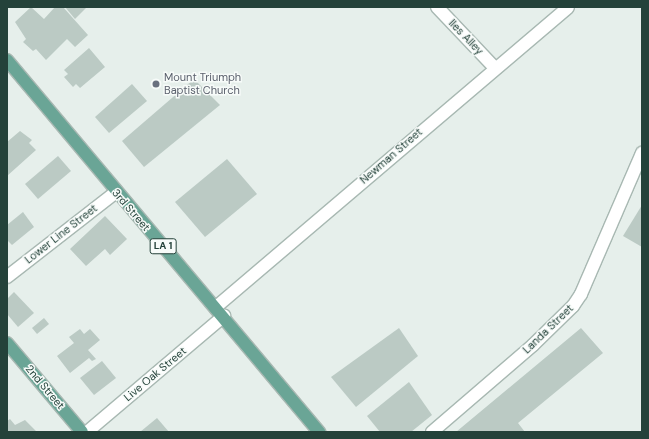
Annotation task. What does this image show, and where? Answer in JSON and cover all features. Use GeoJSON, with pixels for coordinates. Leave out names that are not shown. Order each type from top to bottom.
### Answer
{"type":"FeatureCollection","features":[{"type":"Feature","properties":{"kind":"main road","name":"3rd Street"},"geometry":{"type":"LineString","coordinates":[[7,60],[116,192],[220,312],[319,432]]}},
{"type":"Feature","properties":{"kind":"main road","name":"2nd Street"},"geometry":{"type":"LineString","coordinates":[[7,343],[82,432]]}},
{"type":"Feature","properties":{"kind":"street","name":"Iles Alley"},"geometry":{"type":"LineString","coordinates":[[437,7],[494,67]]}},
{"type":"Feature","properties":{"kind":"street","name":"Newman Street"},"geometry":{"type":"LineString","coordinates":[[220,312],[494,67],[568,7]]}},
{"type":"Feature","properties":{"kind":"street","name":"Landa Street"},"geometry":{"type":"LineString","coordinates":[[432,432],[533,345],[573,306],[581,294],[642,153]]}},
{"type":"Feature","properties":{"kind":"street","name":"Lower Line Street"},"geometry":{"type":"LineString","coordinates":[[7,277],[116,192]]}},
{"type":"Feature","properties":{"kind":"street","name":"Live Oak Street"},"geometry":{"type":"LineString","coordinates":[[87,432],[220,312]]}},
{"type":"Feature","properties":{"kind":"building"},"geometry":{"type":"Polygon","coordinates":[[[31,7],[44,19],[55,7],[63,7],[88,35],[75,47],[67,39],[46,60],[36,49],[33,51],[23,42],[26,39],[15,22],[31,7]]]}},
{"type":"Feature","properties":{"kind":"building"},"geometry":{"type":"Polygon","coordinates":[[[65,7],[87,7],[75,19],[65,7]]]}},
{"type":"Feature","properties":{"kind":"building"},"geometry":{"type":"Polygon","coordinates":[[[89,48],[105,67],[80,88],[76,84],[73,87],[64,77],[68,74],[64,70],[89,48]]]}},
{"type":"Feature","properties":{"kind":"building"},"geometry":{"type":"Polygon","coordinates":[[[194,79],[220,105],[144,167],[122,141],[194,79]]]}},
{"type":"Feature","properties":{"kind":"building"},"geometry":{"type":"Polygon","coordinates":[[[132,84],[147,101],[109,133],[95,117],[132,84]]]}},
{"type":"Feature","properties":{"kind":"building"},"geometry":{"type":"Polygon","coordinates":[[[20,131],[32,140],[29,143],[36,150],[7,176],[7,142],[20,131]]]}},
{"type":"Feature","properties":{"kind":"building"},"geometry":{"type":"Polygon","coordinates":[[[58,156],[71,171],[38,199],[25,184],[58,156]]]}},
{"type":"Feature","properties":{"kind":"building"},"geometry":{"type":"Polygon","coordinates":[[[227,159],[257,194],[205,237],[175,202],[227,159]]]}},
{"type":"Feature","properties":{"kind":"building"},"geometry":{"type":"Polygon","coordinates":[[[642,205],[642,247],[623,236],[642,205]]]}},
{"type":"Feature","properties":{"kind":"building"},"geometry":{"type":"Polygon","coordinates":[[[23,212],[34,227],[12,245],[7,240],[7,225],[23,212]]]}},
{"type":"Feature","properties":{"kind":"building"},"geometry":{"type":"Polygon","coordinates":[[[105,216],[127,239],[110,255],[105,249],[86,266],[70,249],[105,216]]]}},
{"type":"Feature","properties":{"kind":"building"},"geometry":{"type":"Polygon","coordinates":[[[14,292],[34,313],[18,327],[7,314],[7,299],[14,292]]]}},
{"type":"Feature","properties":{"kind":"building"},"geometry":{"type":"Polygon","coordinates":[[[44,318],[49,324],[37,334],[32,328],[44,318]]]}},
{"type":"Feature","properties":{"kind":"building"},"geometry":{"type":"Polygon","coordinates":[[[399,328],[418,356],[356,407],[331,377],[399,328]]]}},
{"type":"Feature","properties":{"kind":"building"},"geometry":{"type":"Polygon","coordinates":[[[581,328],[603,353],[518,423],[525,432],[456,432],[581,328]]]}},
{"type":"Feature","properties":{"kind":"building"},"geometry":{"type":"Polygon","coordinates":[[[80,329],[84,334],[90,329],[100,340],[88,350],[96,359],[92,361],[89,358],[70,373],[57,356],[74,343],[69,337],[80,329]]]}},
{"type":"Feature","properties":{"kind":"building"},"geometry":{"type":"Polygon","coordinates":[[[102,361],[116,378],[94,395],[80,378],[102,361]]]}},
{"type":"Feature","properties":{"kind":"building"},"geometry":{"type":"Polygon","coordinates":[[[409,382],[432,415],[411,432],[380,432],[367,416],[409,382]]]}},
{"type":"Feature","properties":{"kind":"building"},"geometry":{"type":"Polygon","coordinates":[[[157,418],[169,432],[140,432],[157,418]]]}},
{"type":"Feature","properties":{"kind":"building"},"geometry":{"type":"Polygon","coordinates":[[[10,419],[15,425],[25,420],[37,432],[7,432],[7,421],[10,419]]]}},
{"type":"Feature","properties":{"kind":"place","name":"Mount Triumph Baptist Church"},"geometry":{"type":"Point","coordinates":[156,84]}}]}
